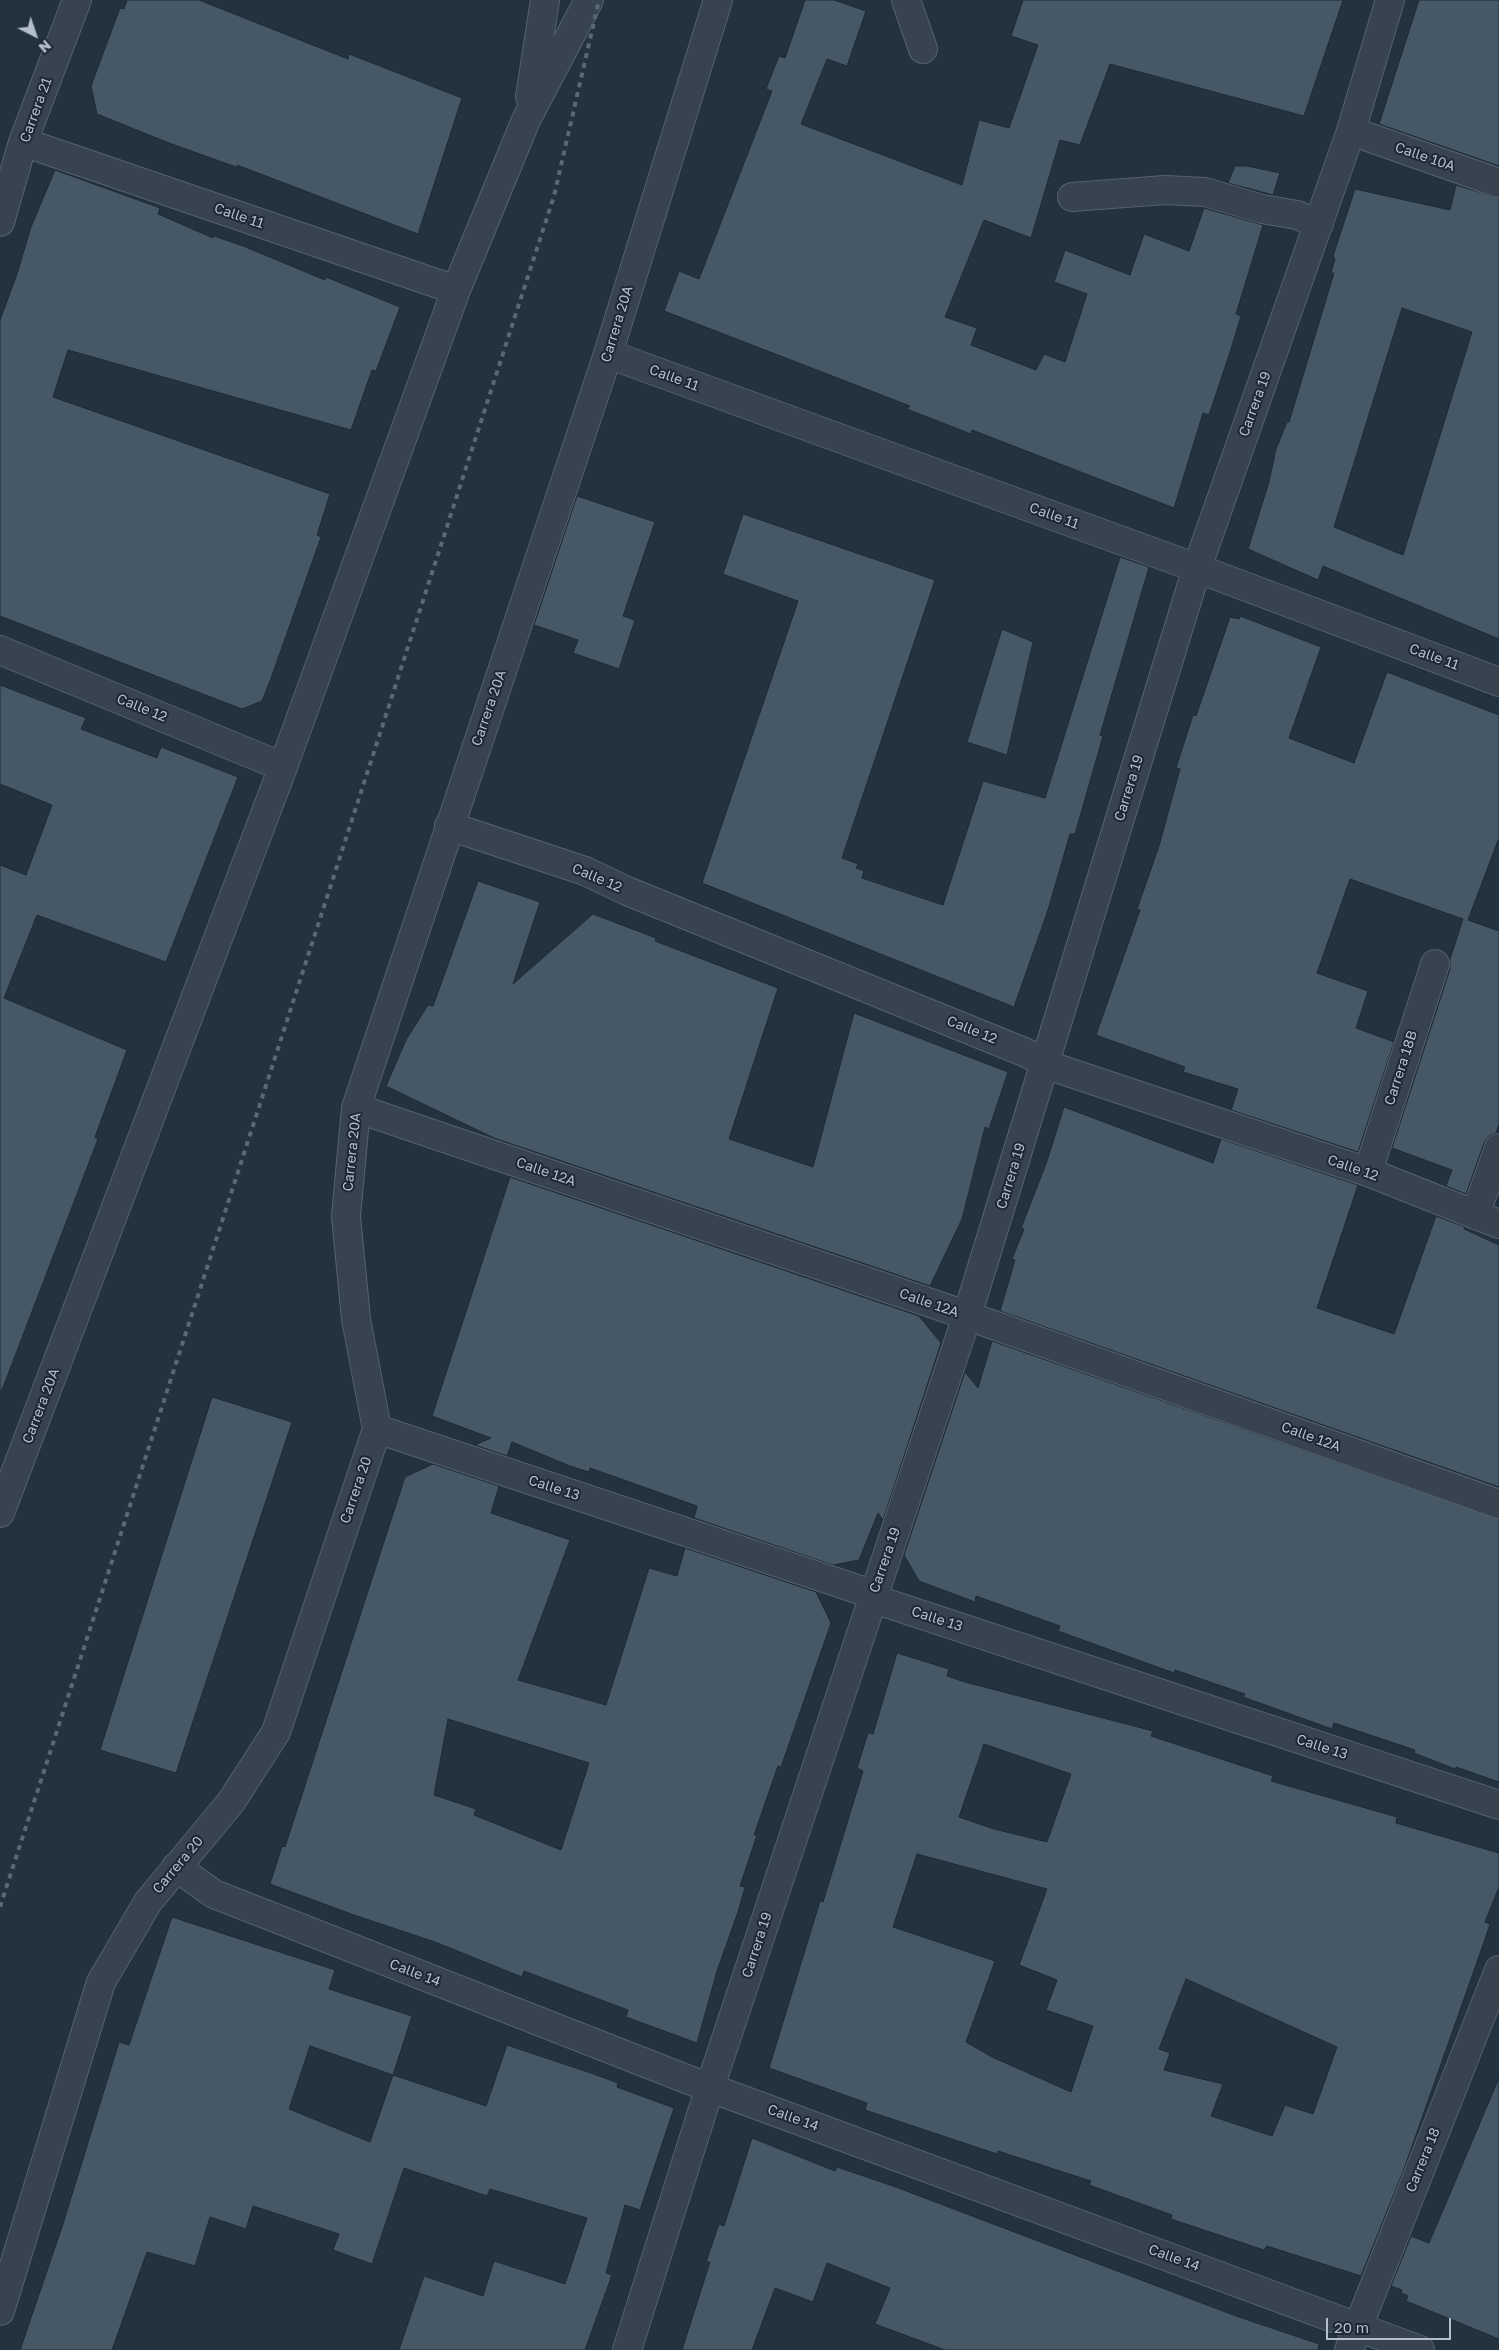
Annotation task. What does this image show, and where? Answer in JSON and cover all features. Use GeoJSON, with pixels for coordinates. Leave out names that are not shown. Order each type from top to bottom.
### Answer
{"type":"FeatureCollection","features":[{"type":"Feature","properties":{"kind":"street","name":"Carrera 21"},"geometry":{"type":"LineString","coordinates":[[0,222],[23,142],[77,0]]}},
{"type":"Feature","properties":{"kind":"street","name":"Carrera 20A"},"geometry":{"type":"LineString","coordinates":[[526,120],[545,0]]}},
{"type":"Feature","properties":{"kind":"street","name":"Carrera 20A"},"geometry":{"type":"LineString","coordinates":[[0,1512],[283,767],[456,290],[526,120],[589,0]]}},
{"type":"Feature","properties":{"kind":"street","name":"Carrera 20A"},"geometry":{"type":"LineString","coordinates":[[377,1429],[356,1319],[346,1216],[356,1108],[608,354],[718,0]]}},
{"type":"Feature","properties":{"kind":"street"},"geometry":{"type":"LineString","coordinates":[[906,0],[923,49]]}},
{"type":"Feature","properties":{"kind":"street","name":"Carrera 19"},"geometry":{"type":"LineString","coordinates":[[627,2350],[710,2087],[967,1316],[1197,568],[1351,131],[1390,0]]}},
{"type":"Feature","properties":{"kind":"street","name":"Calle 10A"},"geometry":{"type":"LineString","coordinates":[[1351,131],[1499,183]]}},
{"type":"Feature","properties":{"kind":"street","name":"Calle 11"},"geometry":{"type":"LineString","coordinates":[[23,142],[456,290]]}},
{"type":"Feature","properties":{"kind":"street"},"geometry":{"type":"LineString","coordinates":[[1072,197],[1165,190],[1205,192],[1262,209],[1296,215],[1319,224]]}},
{"type":"Feature","properties":{"kind":"street","name":"Calle 11"},"geometry":{"type":"LineString","coordinates":[[608,354],[1197,568],[1499,682]]}},
{"type":"Feature","properties":{"kind":"street","name":"Calle 12"},"geometry":{"type":"LineString","coordinates":[[0,650],[283,767]]}},
{"type":"Feature","properties":{"kind":"street","name":"Calle 12"},"geometry":{"type":"LineString","coordinates":[[449,826],[585,871],[627,891],[1046,1062],[1368,1172],[1487,1220]]}},
{"type":"Feature","properties":{"kind":"street","name":"Carrera 18B"},"geometry":{"type":"LineString","coordinates":[[1368,1172],[1435,964]]}},
{"type":"Feature","properties":{"kind":"street","name":"Calle 12A"},"geometry":{"type":"LineString","coordinates":[[356,1108],[967,1316],[1499,1504]]}},
{"type":"Feature","properties":{"kind":"street"},"geometry":{"type":"LineString","coordinates":[[1487,1220],[1499,1148]]}},
{"type":"Feature","properties":{"kind":"street","name":"Calle 13"},"geometry":{"type":"LineString","coordinates":[[377,1429],[873,1595],[886,1602],[1499,1805]]}},
{"type":"Feature","properties":{"kind":"street","name":"Carrera 20"},"geometry":{"type":"LineString","coordinates":[[0,2311],[101,1982],[144,1908],[231,1802],[276,1732],[377,1429]]}},
{"type":"Feature","properties":{"kind":"street","name":"Calle 14"},"geometry":{"type":"LineString","coordinates":[[176,1867],[214,1894],[1353,2338],[1420,2350]]}},
{"type":"Feature","properties":{"kind":"street","name":"Carrera 18"},"geometry":{"type":"LineString","coordinates":[[1353,2338],[1499,1970]]}},
{"type":"Feature","properties":{"kind":"building"},"geometry":{"type":"Polygon","coordinates":[[[127,0],[199,0],[348,59],[349,54],[462,98],[418,234],[237,165],[239,168],[169,143],[97,114],[91,86],[120,8],[124,9],[127,0]]]}},
{"type":"Feature","properties":{"kind":"building"},"geometry":{"type":"Polygon","coordinates":[[[805,0],[834,0],[866,11],[847,66],[827,59],[801,124],[962,185],[979,120],[1009,128],[1038,45],[1011,36],[1023,0],[1343,0],[1304,116],[1110,64],[1080,145],[1060,140],[1031,238],[984,220],[945,317],[977,328],[971,345],[1036,370],[1044,354],[1065,362],[1087,294],[1054,282],[1065,250],[1130,275],[1144,234],[1189,251],[1204,208],[1263,225],[1236,314],[1241,316],[1231,349],[1209,415],[1203,413],[1174,508],[972,430],[971,434],[907,409],[910,406],[664,311],[679,271],[699,279],[772,91],[766,89],[779,56],[785,58],[805,0]]]}},
{"type":"Feature","properties":{"kind":"building"},"geometry":{"type":"Polygon","coordinates":[[[1419,0],[1499,0],[1499,166],[1379,124],[1419,0]]]}},
{"type":"Feature","properties":{"kind":"building"},"geometry":{"type":"Polygon","coordinates":[[[1235,166],[1247,166],[1280,173],[1273,195],[1228,183],[1235,166]]]}},
{"type":"Feature","properties":{"kind":"building"},"geometry":{"type":"Polygon","coordinates":[[[55,170],[160,208],[158,214],[213,238],[214,236],[243,246],[325,280],[326,277],[400,307],[376,371],[372,370],[351,430],[68,350],[53,397],[330,494],[317,535],[321,537],[262,701],[242,709],[0,616],[0,320],[17,274],[31,227],[55,170]]]}},
{"type":"Feature","properties":{"kind":"building"},"geometry":{"type":"Polygon","coordinates":[[[1456,185],[1499,198],[1499,639],[1323,566],[1318,580],[1248,549],[1269,482],[1276,449],[1287,422],[1289,422],[1334,273],[1331,273],[1335,259],[1333,256],[1355,189],[1450,210],[1456,185]],[[1402,308],[1334,527],[1403,555],[1472,332],[1402,308]]]}},
{"type":"Feature","properties":{"kind":"building"},"geometry":{"type":"Polygon","coordinates":[[[577,496],[655,522],[623,616],[635,620],[619,669],[573,653],[578,640],[534,625],[577,496]]]}},
{"type":"Feature","properties":{"kind":"building"},"geometry":{"type":"Polygon","coordinates":[[[743,514],[935,580],[842,858],[858,864],[856,868],[864,871],[862,878],[943,905],[983,781],[1045,798],[1120,557],[1149,567],[1100,735],[1103,736],[1075,834],[1070,834],[1048,910],[1014,1007],[702,883],[798,601],[723,574],[743,514]]]}},
{"type":"Feature","properties":{"kind":"building"},"geometry":{"type":"Polygon","coordinates":[[[1240,616],[1321,647],[1289,738],[1354,763],[1387,672],[1499,715],[1499,838],[1468,920],[1499,931],[1499,1124],[1496,1133],[1489,1136],[1484,1143],[1466,1194],[1446,1186],[1452,1170],[1392,1148],[1450,969],[1450,959],[1463,919],[1350,879],[1317,973],[1368,991],[1356,1028],[1394,1042],[1358,1152],[1231,1110],[1238,1089],[1183,1072],[1185,1067],[1096,1035],[1140,910],[1137,909],[1159,846],[1180,769],[1176,768],[1193,715],[1196,716],[1230,617],[1239,619],[1240,616]]]}},
{"type":"Feature","properties":{"kind":"building"},"geometry":{"type":"Polygon","coordinates":[[[1002,629],[1033,642],[1007,755],[967,742],[1002,629]]]}},
{"type":"Feature","properties":{"kind":"building"},"geometry":{"type":"Polygon","coordinates":[[[0,685],[86,718],[81,729],[157,758],[161,747],[238,777],[166,962],[37,915],[4,998],[127,1050],[95,1137],[98,1139],[2,1390],[0,1390],[0,865],[26,875],[52,805],[0,784],[0,685]]]}},
{"type":"Feature","properties":{"kind":"building"},"geometry":{"type":"Polygon","coordinates":[[[478,881],[540,902],[513,984],[593,914],[656,938],[655,941],[778,988],[729,1139],[813,1167],[854,1013],[1008,1072],[989,1129],[985,1127],[962,1219],[930,1286],[494,1138],[386,1086],[406,1040],[428,1005],[433,1006],[478,881]]]}},
{"type":"Feature","properties":{"kind":"building"},"geometry":{"type":"Polygon","coordinates":[[[1064,1107],[1213,1163],[1221,1139],[1358,1185],[1317,1308],[1394,1334],[1436,1216],[1465,1227],[1464,1229],[1499,1245],[1499,1487],[1000,1311],[1015,1260],[1012,1259],[1024,1229],[1021,1228],[1046,1164],[1064,1107]]]}},
{"type":"Feature","properties":{"kind":"building"},"geometry":{"type":"Polygon","coordinates":[[[510,1177],[919,1316],[941,1343],[883,1520],[878,1513],[859,1560],[833,1565],[694,1518],[697,1506],[590,1468],[589,1472],[570,1466],[512,1442],[507,1456],[475,1445],[491,1438],[432,1416],[510,1177]]]}},
{"type":"Feature","properties":{"kind":"building"},"geometry":{"type":"Polygon","coordinates":[[[992,1341],[1499,1519],[1499,1782],[1456,1767],[1455,1769],[1414,1753],[1415,1750],[1334,1723],[1332,1729],[1243,1697],[1245,1694],[1175,1670],[1174,1673],[1058,1631],[1060,1626],[976,1596],[975,1602],[919,1581],[904,1555],[965,1372],[978,1388],[992,1341]]]}},
{"type":"Feature","properties":{"kind":"building"},"geometry":{"type":"Polygon","coordinates":[[[212,1397],[292,1422],[176,1773],[100,1750],[212,1397]]]}},
{"type":"Feature","properties":{"kind":"building"},"geometry":{"type":"Polygon","coordinates":[[[433,1464],[499,1486],[491,1513],[570,1540],[518,1680],[606,1705],[649,1568],[677,1576],[685,1548],[816,1592],[831,1623],[781,1767],[778,1766],[754,1835],[757,1835],[740,1886],[745,1887],[717,1971],[697,2043],[626,2017],[628,2010],[524,1971],[522,1977],[435,1942],[270,1884],[282,1846],[285,1847],[405,1477],[433,1464]],[[448,1719],[434,1795],[476,1809],[474,1815],[561,1850],[589,1763],[448,1719]]]}},
{"type":"Feature","properties":{"kind":"building"},"geometry":{"type":"Polygon","coordinates":[[[897,1653],[949,1669],[947,1676],[965,1682],[1153,1731],[1151,1736],[1273,1776],[1271,1781],[1397,1817],[1396,1823],[1499,1853],[1499,1887],[1485,1922],[1490,1924],[1404,2169],[1361,2276],[1267,2246],[1264,2250],[1171,2219],[1172,2215],[1089,2185],[1091,2181],[998,2151],[997,2154],[865,2110],[867,2103],[769,2068],[820,1901],[823,1902],[863,1771],[857,1768],[868,1733],[873,1734],[897,1653]],[[984,1744],[959,1817],[994,1829],[1047,1842],[1071,1774],[984,1744]],[[917,1854],[893,1927],[995,1961],[966,2042],[992,2057],[1071,2092],[1093,2026],[1046,2010],[1057,1980],[1019,1965],[1047,1889],[917,1854]],[[1186,1979],[1159,2049],[1170,2053],[1164,2070],[1223,2084],[1211,2116],[1272,2136],[1285,2105],[1313,2114],[1337,2047],[1186,1979]]]}},
{"type":"Feature","properties":{"kind":"building"},"geometry":{"type":"Polygon","coordinates":[[[172,1917],[335,1970],[329,1989],[412,2016],[393,2075],[486,2106],[507,2045],[618,2083],[617,2087],[674,2108],[640,2210],[625,2205],[606,2273],[612,2275],[585,2350],[399,2350],[424,2276],[483,2296],[494,2261],[565,2284],[587,2218],[490,2189],[487,2196],[404,2168],[372,2264],[333,2250],[339,2234],[253,2206],[246,2229],[210,2217],[195,2266],[147,2252],[112,2350],[20,2350],[62,2227],[119,2042],[129,2045],[172,1917]],[[310,2046],[289,2109],[370,2142],[393,2075],[310,2046]]]}},
{"type":"Feature","properties":{"kind":"building"},"geometry":{"type":"Polygon","coordinates":[[[1499,2078],[1499,2339],[1406,2301],[1408,2296],[1401,2293],[1402,2290],[1391,2286],[1411,2236],[1429,2243],[1499,2078]]]}},
{"type":"Feature","properties":{"kind":"building"},"geometry":{"type":"Polygon","coordinates":[[[752,2138],[835,2171],[837,2167],[893,2186],[1236,2316],[1319,2344],[1318,2350],[945,2350],[875,2324],[890,2288],[827,2263],[813,2302],[775,2288],[752,2350],[682,2350],[710,2262],[706,2262],[719,2224],[724,2226],[752,2138]]]}},
{"type":"Feature","properties":{"kind":"railway"},"geometry":{"type":"LineString","coordinates":[[0,1907],[554,196],[599,0]]}}]}
